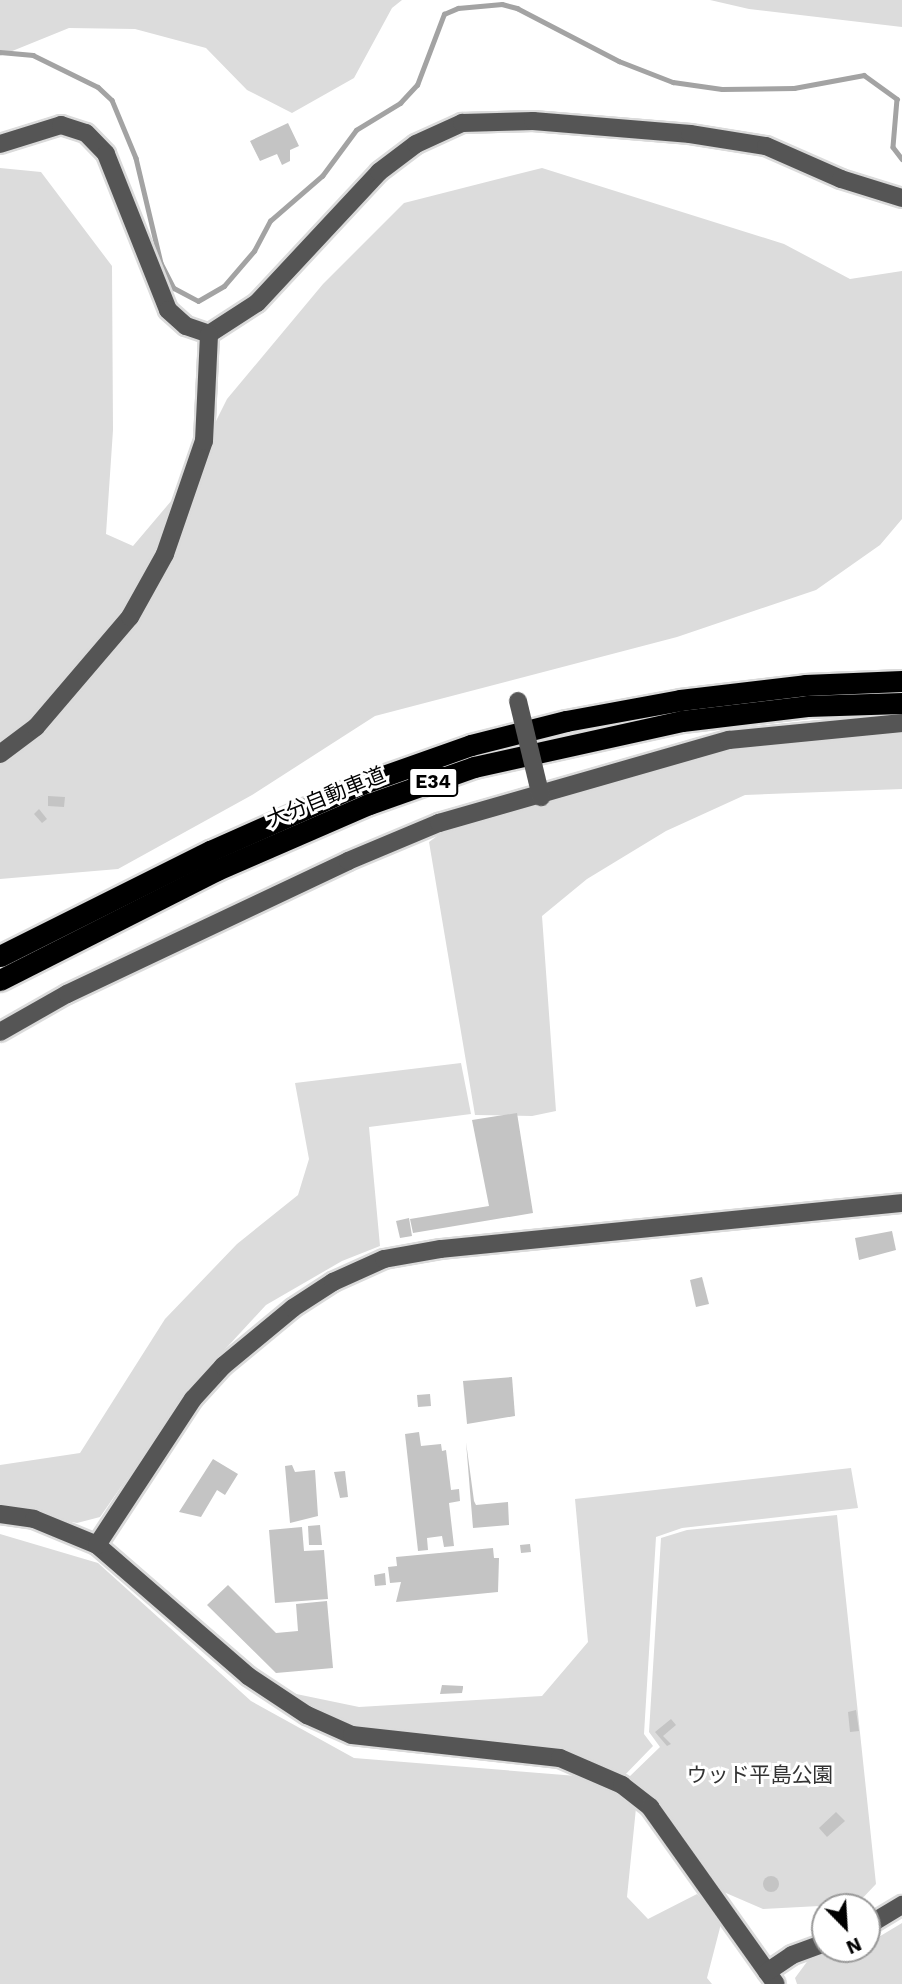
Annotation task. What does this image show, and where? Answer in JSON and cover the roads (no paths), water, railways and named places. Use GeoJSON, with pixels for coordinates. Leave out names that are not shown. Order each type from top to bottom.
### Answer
{"type":"FeatureCollection","features":[{"type":"Feature","properties":{"kind":"highway","name":"大分自動車道"},"geometry":{"type":"LineString","coordinates":[[0,956],[209,851],[361,784],[471,745],[566,720],[680,700],[805,685],[902,681]]}},
{"type":"Feature","properties":{"kind":"highway","name":"大分自動車道"},"geometry":{"type":"LineString","coordinates":[[0,980],[217,870],[369,804],[474,767],[682,721],[807,706],[902,703]]}},
{"type":"Feature","properties":{"kind":"street"},"geometry":{"type":"LineString","coordinates":[[209,334],[257,303],[379,172],[416,144],[462,123],[533,121],[690,134],[766,146],[841,179],[902,198]]}},
{"type":"Feature","properties":{"kind":"street"},"geometry":{"type":"LineString","coordinates":[[0,144],[61,125],[86,133],[106,154],[168,310],[186,326],[209,334]]}},
{"type":"Feature","properties":{"kind":"street"},"geometry":{"type":"LineString","coordinates":[[0,754],[36,727],[131,617],[165,554],[204,441],[209,334]]}},
{"type":"Feature","properties":{"kind":"street"},"geometry":{"type":"LineString","coordinates":[[518,701],[541,797]]}},
{"type":"Feature","properties":{"kind":"street"},"geometry":{"type":"LineString","coordinates":[[0,1032],[67,994],[348,861],[439,823],[541,797],[729,740],[902,723]]}},
{"type":"Feature","properties":{"kind":"street"},"geometry":{"type":"LineString","coordinates":[[97,1545],[193,1399],[223,1366],[293,1308],[333,1282],[384,1259],[441,1249],[902,1203]]}},
{"type":"Feature","properties":{"kind":"street"},"geometry":{"type":"LineString","coordinates":[[0,1514],[34,1519],[97,1545],[248,1676],[318,1720],[371,1739],[560,1758],[622,1785],[650,1807],[771,1978],[792,1955],[811,1948]]}},
{"type":"Feature","properties":{"kind":"street"},"geometry":{"type":"LineString","coordinates":[[881,1918],[902,1905]]}},
{"type":"Feature","properties":{"kind":"waterway"},"geometry":{"type":"LineString","coordinates":[[0,52],[33,55],[98,87],[112,100],[136,158],[161,263],[174,288],[198,301],[224,286],[254,251],[270,221],[322,176],[356,130],[400,103],[417,85],[444,14],[458,8],[502,4],[517,8],[619,61],[673,82],[722,89],[794,88],[864,75],[897,99],[893,147],[902,159]]}},
{"type":"Feature","properties":{"kind":"park label","name":"ウッド平島公園"},"geometry":{"type":"Point","coordinates":[760,1775]}}]}
